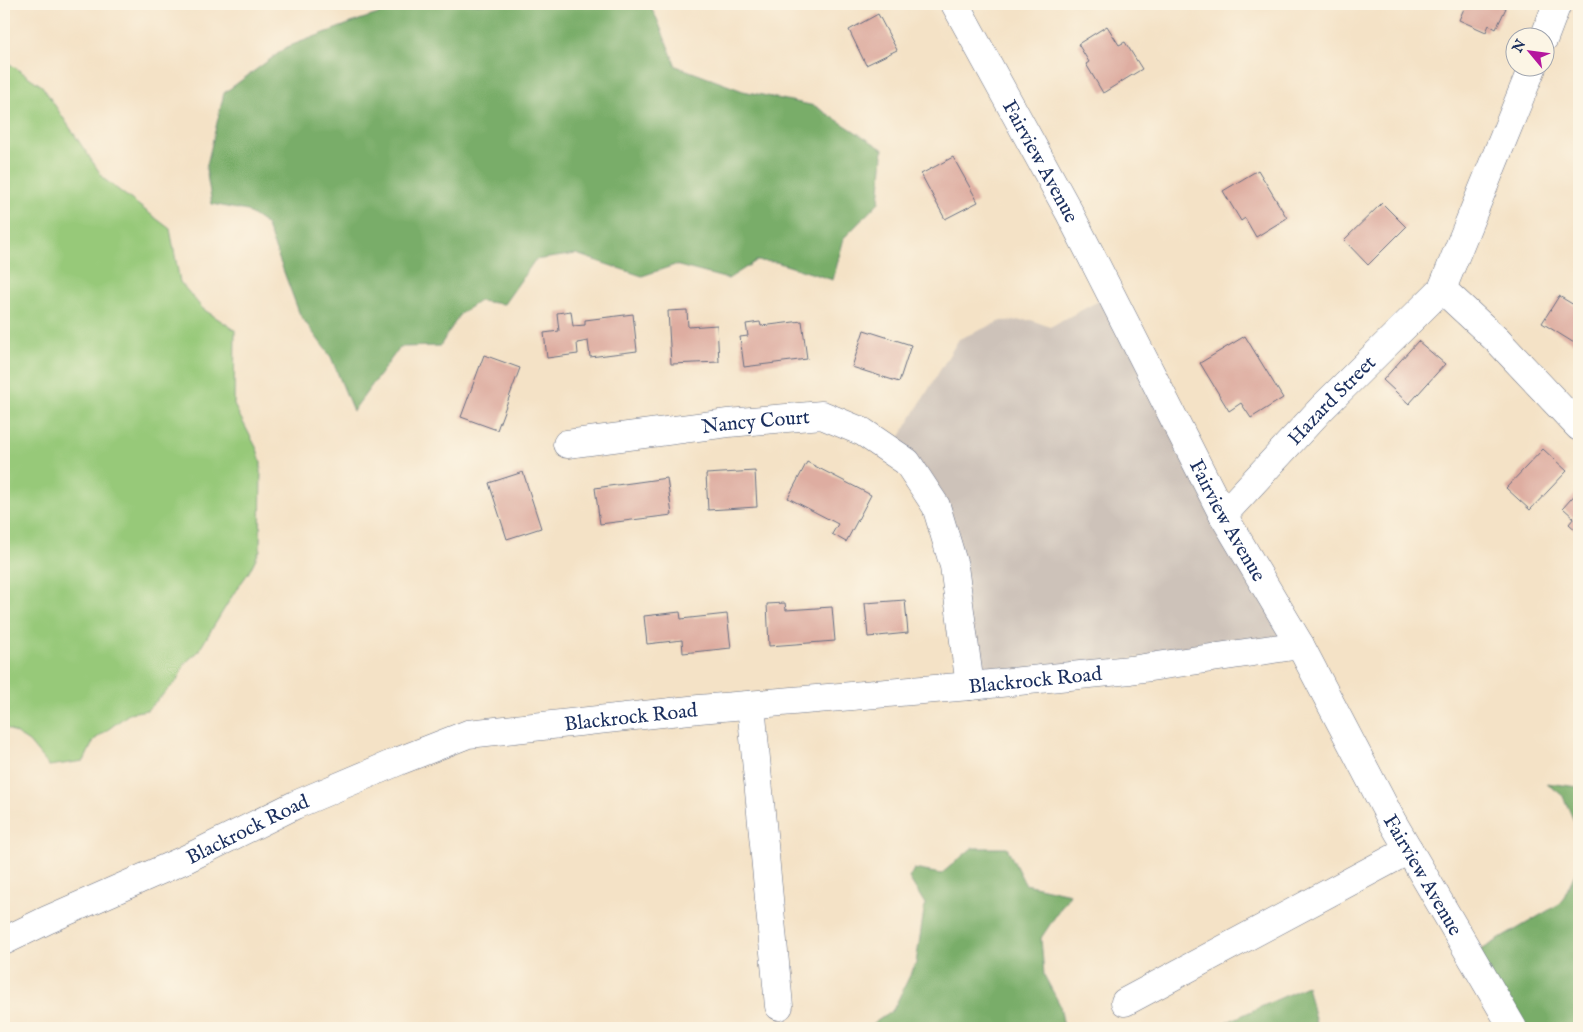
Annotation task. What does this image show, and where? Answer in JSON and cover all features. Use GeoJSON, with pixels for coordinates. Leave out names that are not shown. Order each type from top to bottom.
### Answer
{"type":"FeatureCollection","features":[{"type":"Feature","properties":{"kind":"street","name":"Fairview Avenue"},"geometry":{"type":"LineString","coordinates":[[955,4],[1069,212],[1223,515],[1300,645],[1392,821],[1513,1028]]}},
{"type":"Feature","properties":{"kind":"street"},"geometry":{"type":"LineString","coordinates":[[1548,28],[1557,4]]}},
{"type":"Feature","properties":{"kind":"street","name":"Hazard Street"},"geometry":{"type":"LineString","coordinates":[[1223,515],[1322,408],[1442,289],[1528,78]]}},
{"type":"Feature","properties":{"kind":"street"},"geometry":{"type":"LineString","coordinates":[[1442,289],[1498,341],[1579,427]]}},
{"type":"Feature","properties":{"kind":"street","name":"Nancy Court"},"geometry":{"type":"LineString","coordinates":[[567,444],[728,423],[822,416],[863,432],[907,462],[936,506],[954,566],[970,686]]}},
{"type":"Feature","properties":{"kind":"street","name":"Blackrock Road"},"geometry":{"type":"LineString","coordinates":[[4,941],[186,859],[295,805],[468,734],[751,705],[1130,670],[1300,645]]}},
{"type":"Feature","properties":{"kind":"street"},"geometry":{"type":"LineString","coordinates":[[751,705],[779,1006]]}},
{"type":"Feature","properties":{"kind":"street"},"geometry":{"type":"LineString","coordinates":[[1125,1002],[1409,850]]}},
{"type":"Feature","properties":{"kind":"shaded area"},"geometry":{"type":"Polygon","coordinates":[[[1110,295],[1295,634],[969,682],[952,560],[893,448],[959,339],[1001,321],[1031,320],[1050,327],[1110,295]]]}},
{"type":"Feature","properties":{"kind":"green space"},"geometry":{"type":"Polygon","coordinates":[[[411,4],[649,4],[676,66],[743,91],[815,106],[884,150],[882,154],[879,202],[844,238],[833,280],[776,262],[756,261],[728,279],[675,265],[642,276],[576,254],[535,260],[504,304],[479,301],[460,314],[440,346],[400,347],[353,411],[331,357],[300,315],[266,224],[247,211],[212,204],[206,169],[224,93],[287,47],[362,19],[411,4]]]}},
{"type":"Feature","properties":{"kind":"green space"},"geometry":{"type":"Polygon","coordinates":[[[4,60],[42,86],[104,179],[170,229],[180,282],[203,309],[235,330],[234,405],[257,449],[261,462],[260,550],[249,572],[198,652],[185,663],[177,681],[147,710],[130,713],[94,740],[84,761],[49,766],[29,742],[4,726],[4,60]]]}},
{"type":"Feature","properties":{"kind":"green space"},"geometry":{"type":"Polygon","coordinates":[[[1547,783],[1579,787],[1579,832],[1563,796],[1547,783]]]}},
{"type":"Feature","properties":{"kind":"green space"},"geometry":{"type":"Polygon","coordinates":[[[972,848],[1007,848],[1025,884],[1070,894],[1041,938],[1044,975],[1060,1005],[1064,1028],[867,1028],[893,1010],[916,963],[925,904],[909,878],[914,869],[941,874],[972,848]]]}},
{"type":"Feature","properties":{"kind":"green space"},"geometry":{"type":"Polygon","coordinates":[[[1579,865],[1579,1028],[1513,1028],[1476,953],[1561,903],[1579,865]]]}},
{"type":"Feature","properties":{"kind":"green space"},"geometry":{"type":"Polygon","coordinates":[[[1307,986],[1317,1028],[1214,1028],[1307,986]]]}},
{"type":"Feature","properties":{"kind":"building"},"geometry":{"type":"Polygon","coordinates":[[[1466,4],[1503,4],[1501,6],[1506,8],[1496,29],[1489,25],[1486,32],[1459,20],[1466,4]]]}},
{"type":"Feature","properties":{"kind":"building"},"geometry":{"type":"Polygon","coordinates":[[[878,14],[897,50],[866,65],[849,30],[878,14]]]}},
{"type":"Feature","properties":{"kind":"building"},"geometry":{"type":"Polygon","coordinates":[[[1107,26],[1119,45],[1125,42],[1142,69],[1103,93],[1086,64],[1089,62],[1078,44],[1107,26]]]}},
{"type":"Feature","properties":{"kind":"building"},"geometry":{"type":"Polygon","coordinates":[[[953,157],[978,202],[945,219],[921,174],[953,157]]]}},
{"type":"Feature","properties":{"kind":"building"},"geometry":{"type":"Polygon","coordinates":[[[1258,170],[1287,218],[1256,237],[1245,218],[1241,221],[1223,191],[1258,170]]]}},
{"type":"Feature","properties":{"kind":"building"},"geometry":{"type":"Polygon","coordinates":[[[1382,203],[1406,227],[1368,265],[1344,240],[1382,203]]]}},
{"type":"Feature","properties":{"kind":"building"},"geometry":{"type":"Polygon","coordinates":[[[1559,296],[1579,308],[1579,346],[1542,323],[1559,296]]]}},
{"type":"Feature","properties":{"kind":"building"},"geometry":{"type":"Polygon","coordinates":[[[687,310],[688,327],[717,325],[719,362],[671,364],[668,311],[687,310]]]}},
{"type":"Feature","properties":{"kind":"building"},"geometry":{"type":"Polygon","coordinates":[[[571,311],[573,326],[585,325],[585,320],[633,314],[637,351],[590,357],[588,341],[577,343],[578,354],[547,358],[544,333],[559,331],[557,313],[571,311]]]}},
{"type":"Feature","properties":{"kind":"building"},"geometry":{"type":"Polygon","coordinates":[[[802,321],[807,359],[744,367],[740,337],[748,336],[746,324],[760,322],[761,326],[802,321]]]}},
{"type":"Feature","properties":{"kind":"building"},"geometry":{"type":"Polygon","coordinates":[[[864,330],[911,345],[899,382],[852,367],[864,330]]]}},
{"type":"Feature","properties":{"kind":"building"},"geometry":{"type":"Polygon","coordinates":[[[1245,336],[1283,398],[1251,418],[1241,403],[1229,411],[1200,363],[1245,336]]]}},
{"type":"Feature","properties":{"kind":"building"},"geometry":{"type":"Polygon","coordinates":[[[1418,341],[1445,364],[1409,404],[1383,380],[1418,341]]]}},
{"type":"Feature","properties":{"kind":"building"},"geometry":{"type":"Polygon","coordinates":[[[484,355],[520,368],[497,430],[461,417],[484,355]]]}},
{"type":"Feature","properties":{"kind":"building"},"geometry":{"type":"Polygon","coordinates":[[[1543,449],[1567,471],[1530,510],[1506,488],[1543,449]]]}},
{"type":"Feature","properties":{"kind":"building"},"geometry":{"type":"Polygon","coordinates":[[[807,462],[871,495],[846,542],[832,534],[838,524],[788,498],[807,462]]]}},
{"type":"Feature","properties":{"kind":"building"},"geometry":{"type":"Polygon","coordinates":[[[755,471],[757,507],[708,510],[706,474],[755,471]]]}},
{"type":"Feature","properties":{"kind":"building"},"geometry":{"type":"Polygon","coordinates":[[[523,472],[541,528],[507,539],[489,483],[523,472]]]}},
{"type":"Feature","properties":{"kind":"building"},"geometry":{"type":"Polygon","coordinates":[[[667,478],[672,515],[600,524],[595,488],[667,478]]]}},
{"type":"Feature","properties":{"kind":"building"},"geometry":{"type":"Polygon","coordinates":[[[1579,490],[1579,533],[1569,524],[1574,518],[1563,508],[1579,490]]]}},
{"type":"Feature","properties":{"kind":"building"},"geometry":{"type":"Polygon","coordinates":[[[905,600],[908,633],[868,637],[865,603],[905,600]]]}},
{"type":"Feature","properties":{"kind":"building"},"geometry":{"type":"Polygon","coordinates":[[[785,603],[786,610],[832,607],[835,641],[769,646],[767,604],[785,603]]]}},
{"type":"Feature","properties":{"kind":"building"},"geometry":{"type":"Polygon","coordinates":[[[680,612],[681,619],[727,614],[731,648],[683,653],[682,640],[647,644],[644,616],[680,612]]]}}]}
